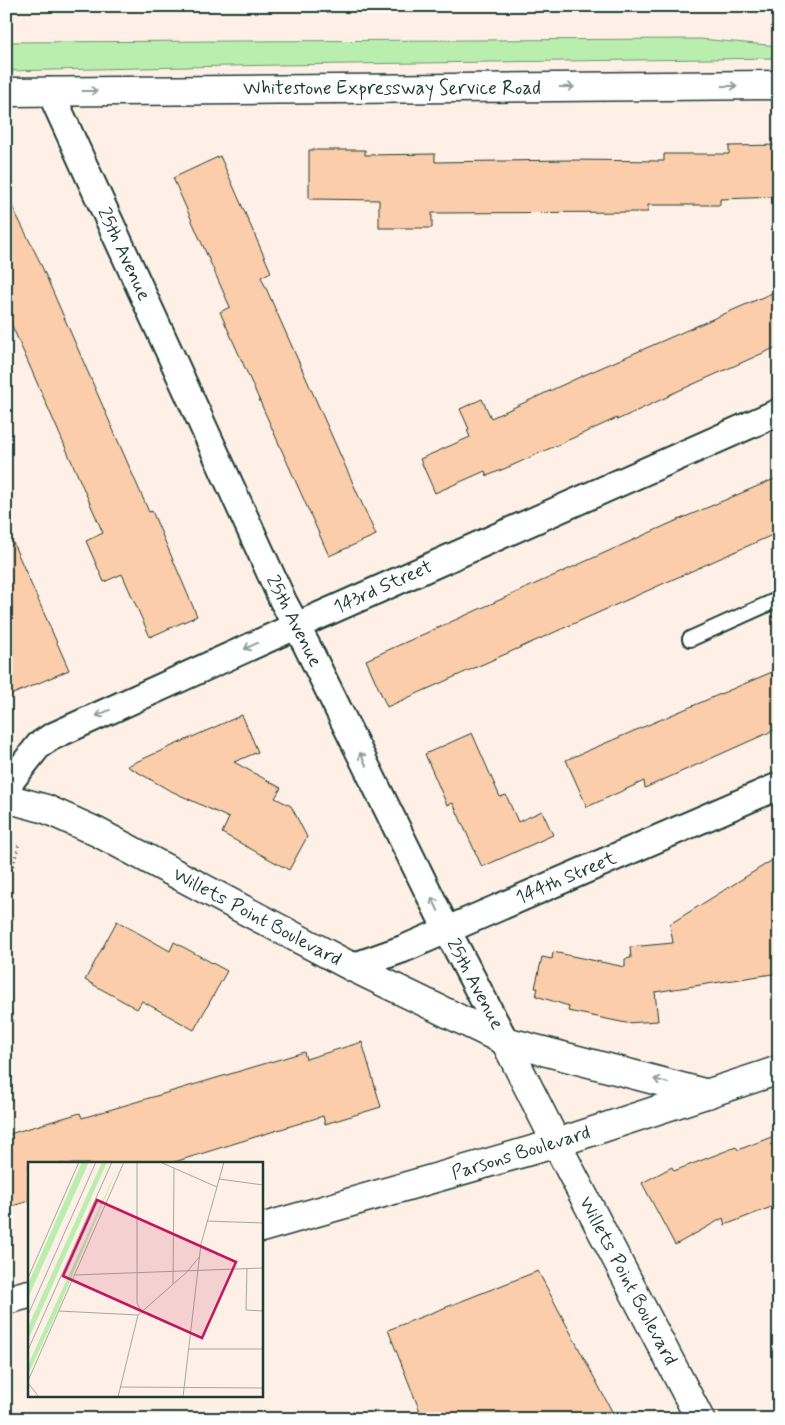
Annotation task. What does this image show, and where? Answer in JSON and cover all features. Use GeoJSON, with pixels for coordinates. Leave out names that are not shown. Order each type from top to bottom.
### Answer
{"type":"FeatureCollection","features":[{"type":"Feature","properties":{"kind":"street","name":"Whitestone Expressway Service Road"},"geometry":{"type":"LineString","coordinates":[[6,92],[779,85]]}},
{"type":"Feature","properties":{"kind":"street","name":"25th Avenue"},"geometry":{"type":"LineString","coordinates":[[50,91],[278,592],[307,646],[447,930],[557,1143]]}},
{"type":"Feature","properties":{"kind":"street","name":"143rd Street"},"geometry":{"type":"LineString","coordinates":[[6,787],[39,745],[51,737],[779,412]]}},
{"type":"Feature","properties":{"kind":"street","name":"144th Street"},"geometry":{"type":"LineString","coordinates":[[352,967],[403,949],[779,786]]}},
{"type":"Feature","properties":{"kind":"street","name":"Willets Point Boulevard"},"geometry":{"type":"LineString","coordinates":[[6,798],[46,809],[98,832],[352,967],[505,1041],[708,1094]]}},
{"type":"Feature","properties":{"kind":"street","name":"Parsons Boulevard"},"geometry":{"type":"LineString","coordinates":[[262,1228],[557,1143],[779,1070]]}},
{"type":"Feature","properties":{"kind":"street","name":"Willets Point Boulevard"},"geometry":{"type":"LineString","coordinates":[[557,1143],[700,1419]]}},
{"type":"Feature","properties":{"kind":"street"},"geometry":{"type":"LineString","coordinates":[[6,1300],[28,1294]]}},
{"type":"Feature","properties":{"kind":"lane"},"geometry":{"type":"LineString","coordinates":[[690,639],[779,599]]}},
{"type":"Feature","properties":{"kind":"path"},"geometry":{"type":"LineString","coordinates":[[6,890],[19,844]]}},
{"type":"Feature","properties":{"kind":"green space"},"geometry":{"type":"Polygon","coordinates":[[[700,39],[779,46],[779,58],[6,71],[6,42],[700,39]]]}},
{"type":"Feature","properties":{"kind":"building"},"geometry":{"type":"Polygon","coordinates":[[[779,145],[779,197],[720,199],[720,205],[648,205],[648,212],[432,213],[432,228],[379,228],[379,200],[309,199],[309,150],[365,150],[365,155],[435,154],[435,162],[664,161],[664,154],[729,154],[729,146],[779,145]]]}},
{"type":"Feature","properties":{"kind":"building"},"geometry":{"type":"Polygon","coordinates":[[[220,156],[271,272],[261,277],[376,535],[329,556],[220,312],[230,307],[173,178],[220,156]]]}},
{"type":"Feature","properties":{"kind":"building"},"geometry":{"type":"Polygon","coordinates":[[[6,194],[39,260],[149,512],[152,511],[197,616],[150,637],[122,574],[104,582],[86,541],[103,533],[6,312],[6,194]]]}},
{"type":"Feature","properties":{"kind":"building"},"geometry":{"type":"Polygon","coordinates":[[[779,290],[779,346],[511,466],[487,476],[485,471],[435,493],[420,459],[470,437],[467,430],[469,429],[460,409],[482,399],[491,418],[779,290]]]}},
{"type":"Feature","properties":{"kind":"building"},"geometry":{"type":"Polygon","coordinates":[[[779,477],[779,532],[387,707],[366,660],[671,523],[779,477]]]}},
{"type":"Feature","properties":{"kind":"building"},"geometry":{"type":"Polygon","coordinates":[[[6,527],[69,670],[6,697],[6,527]]]}},
{"type":"Feature","properties":{"kind":"building"},"geometry":{"type":"Polygon","coordinates":[[[779,669],[779,728],[645,788],[644,781],[587,807],[566,760],[779,669]]]}},
{"type":"Feature","properties":{"kind":"building"},"geometry":{"type":"Polygon","coordinates":[[[242,715],[258,752],[234,762],[281,788],[275,798],[291,806],[307,837],[289,870],[222,833],[229,818],[167,789],[127,766],[242,715]]]}},
{"type":"Feature","properties":{"kind":"building"},"geometry":{"type":"Polygon","coordinates":[[[472,733],[500,797],[506,795],[518,822],[542,811],[553,835],[482,867],[453,803],[447,805],[425,754],[472,733]]]}},
{"type":"Feature","properties":{"kind":"building"},"geometry":{"type":"Polygon","coordinates":[[[779,856],[779,973],[655,992],[658,1021],[626,1023],[568,1011],[569,1006],[536,996],[538,988],[535,988],[542,957],[552,959],[553,952],[625,967],[625,959],[631,958],[630,947],[673,943],[670,924],[779,856]]]}},
{"type":"Feature","properties":{"kind":"building"},"geometry":{"type":"Polygon","coordinates":[[[117,921],[170,951],[174,942],[227,971],[194,1030],[142,1001],[137,1009],[85,980],[117,921]]]}},
{"type":"Feature","properties":{"kind":"building"},"geometry":{"type":"Polygon","coordinates":[[[362,1042],[381,1107],[325,1124],[323,1116],[174,1162],[28,1162],[28,1201],[6,1208],[6,1135],[80,1113],[82,1118],[304,1052],[306,1059],[362,1042]]]}},
{"type":"Feature","properties":{"kind":"building"},"geometry":{"type":"Polygon","coordinates":[[[779,1134],[779,1204],[725,1225],[723,1218],[675,1245],[642,1183],[672,1167],[674,1171],[736,1147],[738,1150],[779,1134]]]}},
{"type":"Feature","properties":{"kind":"building"},"geometry":{"type":"Polygon","coordinates":[[[538,1271],[616,1419],[423,1419],[388,1330],[538,1271]]]}}]}
